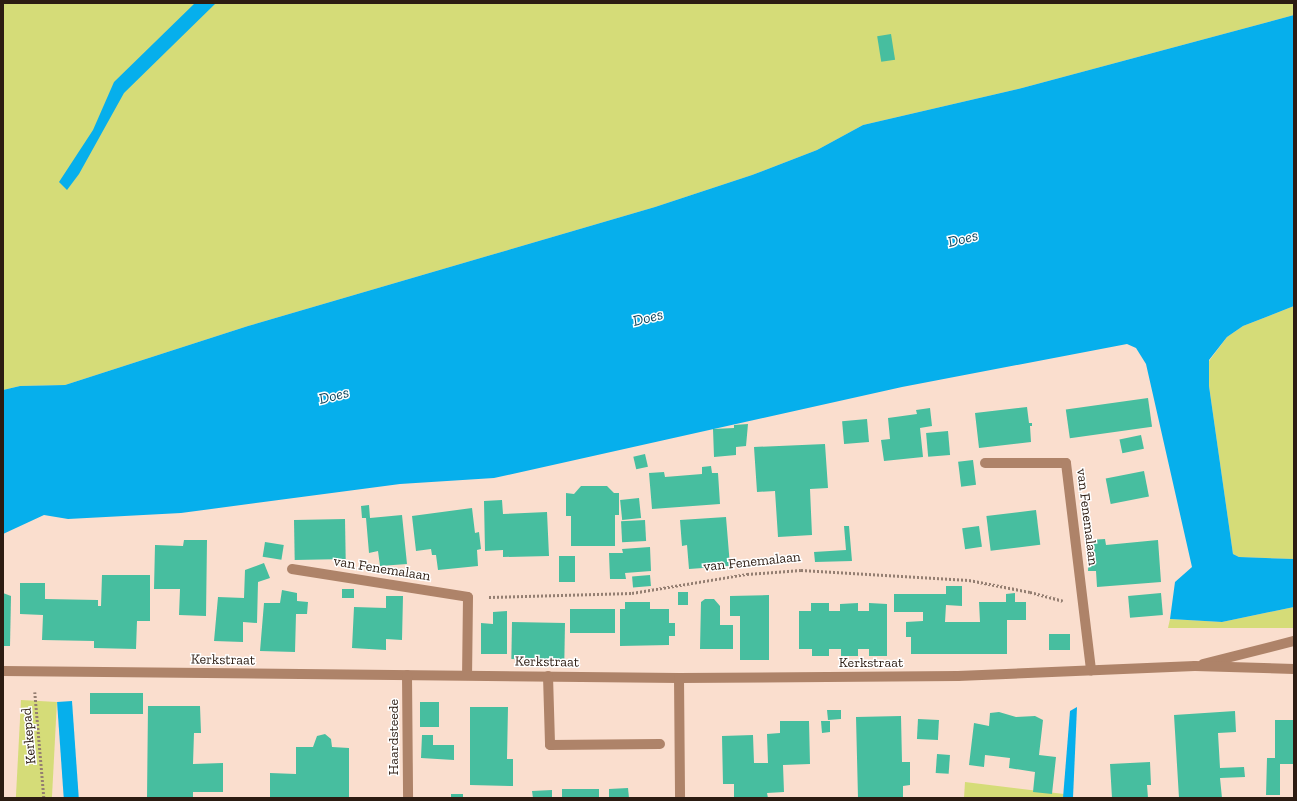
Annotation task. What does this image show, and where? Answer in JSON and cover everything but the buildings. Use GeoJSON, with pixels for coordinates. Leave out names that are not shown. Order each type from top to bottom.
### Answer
{"type":"FeatureCollection","features":[{"type":"Feature","properties":{"kind":"street","name":"van Fenemalaan"},"geometry":{"type":"LineString","coordinates":[[985,463],[1066,463],[1085,608],[1091,670]]}},
{"type":"Feature","properties":{"kind":"street","name":"van Fenemalaan"},"geometry":{"type":"LineString","coordinates":[[292,569],[468,597]]}},
{"type":"Feature","properties":{"kind":"street"},"geometry":{"type":"LineString","coordinates":[[467,675],[468,597]]}},
{"type":"Feature","properties":{"kind":"street"},"geometry":{"type":"LineString","coordinates":[[1195,666],[1294,641]]}},
{"type":"Feature","properties":{"kind":"street"},"geometry":{"type":"LineString","coordinates":[[1195,666],[1294,669]]}},
{"type":"Feature","properties":{"kind":"street","name":"Kerkstraat"},"geometry":{"type":"LineString","coordinates":[[3,670],[33,672],[679,678],[958,676],[1195,666]]}},
{"type":"Feature","properties":{"kind":"street","name":"Haardsteede"},"geometry":{"type":"LineString","coordinates":[[407,675],[408,798]]}},
{"type":"Feature","properties":{"kind":"street"},"geometry":{"type":"LineString","coordinates":[[548,676],[550,745],[660,744]]}},
{"type":"Feature","properties":{"kind":"street"},"geometry":{"type":"LineString","coordinates":[[679,678],[680,798]]}},
{"type":"Feature","properties":{"kind":"path","name":"van Fenemalaan"},"geometry":{"type":"LineString","coordinates":[[468,597],[548,597],[632,593],[747,574],[801,570],[969,580],[1030,592],[1085,608]]}},
{"type":"Feature","properties":{"kind":"path","name":"Kerkepad"},"geometry":{"type":"LineString","coordinates":[[33,672],[44,798]]}},
{"type":"Feature","properties":{"kind":"green space"},"geometry":{"type":"Polygon","coordinates":[[[3,3],[1294,3],[1294,15],[1022,88],[863,125],[817,150],[752,175],[655,207],[248,326],[65,385],[20,386],[3,390],[3,3]]]}},
{"type":"Feature","properties":{"kind":"green space"},"geometry":{"type":"Polygon","coordinates":[[[1294,306],[1294,559],[1239,557],[1233,554],[1209,386],[1209,361],[1227,337],[1243,326],[1294,306]]]}},
{"type":"Feature","properties":{"kind":"green space"},"geometry":{"type":"Polygon","coordinates":[[[1294,607],[1294,628],[1168,628],[1170,619],[1222,622],[1294,607]]]}},
{"type":"Feature","properties":{"kind":"green space"},"geometry":{"type":"Polygon","coordinates":[[[21,700],[57,702],[52,798],[16,798],[21,700]]]}},
{"type":"Feature","properties":{"kind":"green space"},"geometry":{"type":"Polygon","coordinates":[[[965,782],[1064,794],[1063,798],[964,798],[965,782]]]}},
{"type":"Feature","properties":{"kind":"water"},"geometry":{"type":"Polygon","coordinates":[[[195,3],[216,3],[124,93],[79,174],[67,190],[59,182],[93,130],[114,82],[195,3]]]}},
{"type":"Feature","properties":{"kind":"water","name":"Does"},"geometry":{"type":"Polygon","coordinates":[[[1294,15],[1294,306],[1243,326],[1227,337],[1209,360],[1209,386],[1233,554],[1239,557],[1294,559],[1294,607],[1222,622],[1170,619],[1175,582],[1192,567],[1146,364],[1136,348],[1127,344],[902,387],[494,478],[400,484],[181,513],[68,519],[44,515],[3,534],[3,390],[20,386],[65,385],[248,326],[655,207],[752,175],[817,150],[863,125],[1022,88],[1294,15]]]}},
{"type":"Feature","properties":{"kind":"water"},"geometry":{"type":"Polygon","coordinates":[[[72,701],[79,798],[64,798],[57,702],[72,701]]]}},
{"type":"Feature","properties":{"kind":"water"},"geometry":{"type":"Polygon","coordinates":[[[1077,707],[1073,798],[1063,798],[1070,711],[1077,707]]]}}]}
